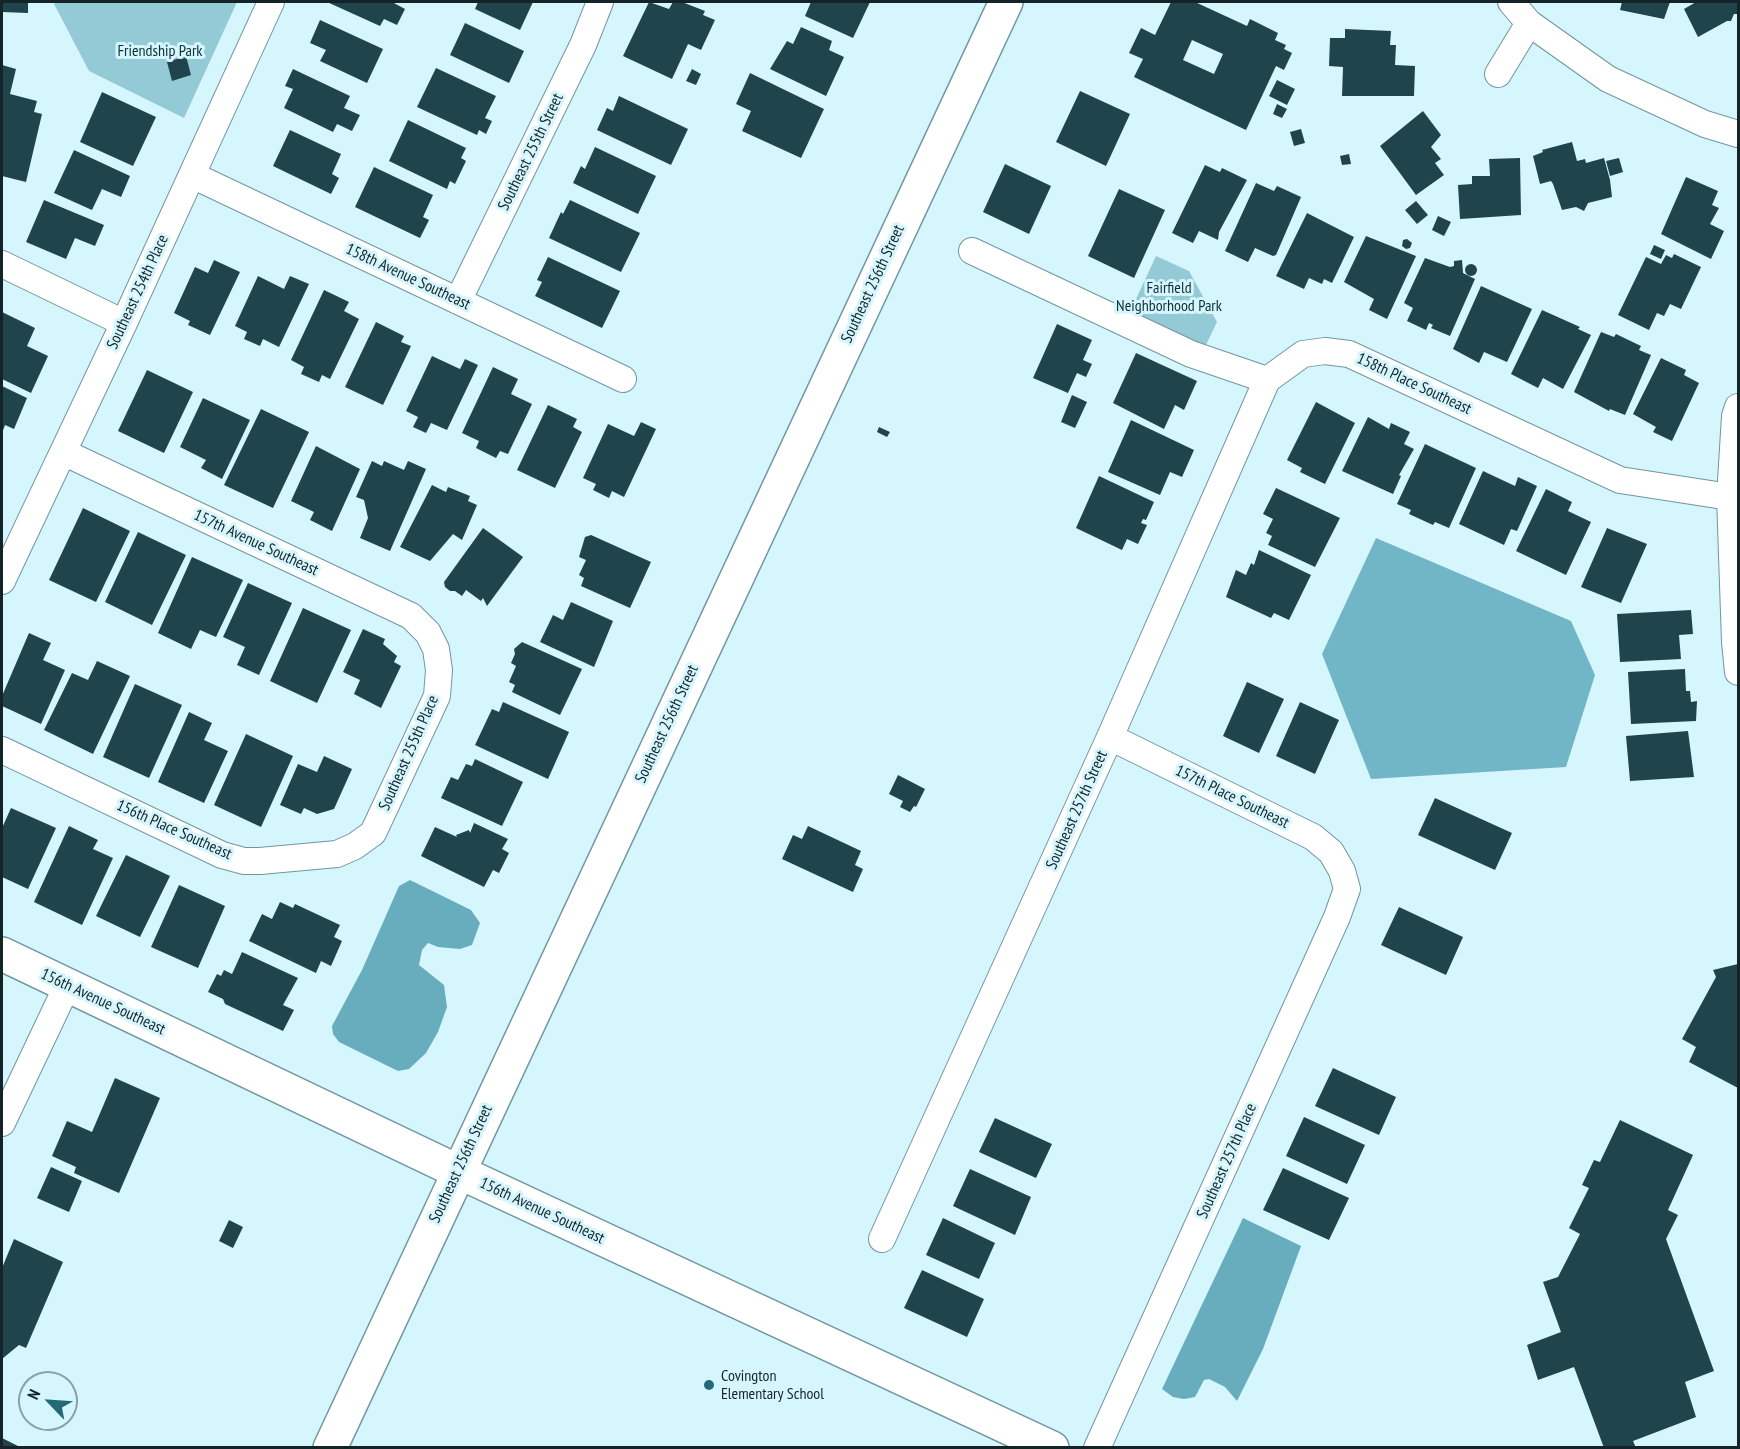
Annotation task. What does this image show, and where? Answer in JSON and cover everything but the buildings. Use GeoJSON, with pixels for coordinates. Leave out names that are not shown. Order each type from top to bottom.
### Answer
{"type":"FeatureCollection","features":[{"type":"Feature","properties":{"kind":"main road","name":"Southeast 256th Street"},"geometry":{"type":"LineString","coordinates":[[330,1448],[457,1171],[1006,2]]}},
{"type":"Feature","properties":{"kind":"main road","name":"156th Avenue Southeast"},"geometry":{"type":"LineString","coordinates":[[2,954],[457,1171],[1052,1448]]}},
{"type":"Feature","properties":{"kind":"street","name":"Southeast 254th Place"},"geometry":{"type":"LineString","coordinates":[[2,581],[124,323],[271,2]]}},
{"type":"Feature","properties":{"kind":"street","name":"Southeast 255th Street"},"geometry":{"type":"LineString","coordinates":[[458,301],[583,45],[600,2]]}},
{"type":"Feature","properties":{"kind":"street"},"geometry":{"type":"LineString","coordinates":[[1511,2],[1530,23],[1608,79],[1705,124],[1738,134]]}},
{"type":"Feature","properties":{"kind":"street"},"geometry":{"type":"LineString","coordinates":[[1498,74],[1530,23]]}},
{"type":"Feature","properties":{"kind":"street","name":"158th Avenue Southeast"},"geometry":{"type":"LineString","coordinates":[[192,175],[623,379]]}},
{"type":"Feature","properties":{"kind":"street"},"geometry":{"type":"LineString","coordinates":[[972,251],[1191,354],[1267,380]]}},
{"type":"Feature","properties":{"kind":"street"},"geometry":{"type":"LineString","coordinates":[[2,264],[124,323]]}},
{"type":"Feature","properties":{"kind":"street","name":"158th Place Southeast"},"geometry":{"type":"LineString","coordinates":[[1267,380],[1303,354],[1325,351],[1349,354],[1620,480],[1730,497]]}},
{"type":"Feature","properties":{"kind":"street","name":"Southeast 257th Street"},"geometry":{"type":"LineString","coordinates":[[882,1239],[1110,737],[1267,380]]}},
{"type":"Feature","properties":{"kind":"street"},"geometry":{"type":"LineString","coordinates":[[1738,407],[1735,416],[1730,497],[1738,672]]}},
{"type":"Feature","properties":{"kind":"street","name":"157th Avenue Southeast"},"geometry":{"type":"LineString","coordinates":[[63,452],[411,616],[428,633],[436,649]]}},
{"type":"Feature","properties":{"kind":"street","name":"Southeast 255th Place"},"geometry":{"type":"LineString","coordinates":[[356,846],[373,833],[437,696],[439,670],[436,649]]}},
{"type":"Feature","properties":{"kind":"street","name":"157th Place Southeast"},"geometry":{"type":"LineString","coordinates":[[1110,737],[1313,837],[1331,852],[1342,872]]}},
{"type":"Feature","properties":{"kind":"street","name":"156th Place Southeast"},"geometry":{"type":"LineString","coordinates":[[2,750],[222,855],[244,861],[337,854],[356,846]]}},
{"type":"Feature","properties":{"kind":"street","name":"Southeast 257th Place"},"geometry":{"type":"LineString","coordinates":[[1098,1448],[1337,917],[1347,889],[1342,872]]}},
{"type":"Feature","properties":{"kind":"street"},"geometry":{"type":"LineString","coordinates":[[2,1123],[67,986]]}},
{"type":"Feature","properties":{"kind":"green space","name":"Friendship Park"},"geometry":{"type":"Polygon","coordinates":[[[53,2],[237,2],[184,118],[89,71],[53,2]]]}},
{"type":"Feature","properties":{"kind":"green space","name":"Fairfield Neighborhood Park"},"geometry":{"type":"Polygon","coordinates":[[[1156,256],[1189,271],[1217,322],[1205,347],[1130,312],[1156,256]]]}},
{"type":"Feature","properties":{"kind":"shaded area"},"geometry":{"type":"Polygon","coordinates":[[[1376,538],[1571,621],[1595,675],[1566,767],[1371,779],[1322,654],[1376,538]]]}},
{"type":"Feature","properties":{"kind":"shaded area"},"geometry":{"type":"Polygon","coordinates":[[[410,880],[471,910],[480,923],[472,945],[460,949],[438,947],[428,943],[422,950],[419,965],[444,985],[447,1007],[438,1032],[426,1053],[409,1069],[398,1071],[339,1042],[333,1034],[332,1026],[362,970],[399,886],[410,880]]]}},
{"type":"Feature","properties":{"kind":"shaded area"},"geometry":{"type":"Polygon","coordinates":[[[1243,1218],[1301,1246],[1263,1349],[1237,1401],[1225,1387],[1209,1379],[1204,1380],[1195,1397],[1184,1399],[1173,1397],[1162,1389],[1243,1218]]]}},
{"type":"Feature","properties":{"kind":"place","name":"Covington Elementary School"},"geometry":{"type":"Point","coordinates":[709,1385]}}]}
